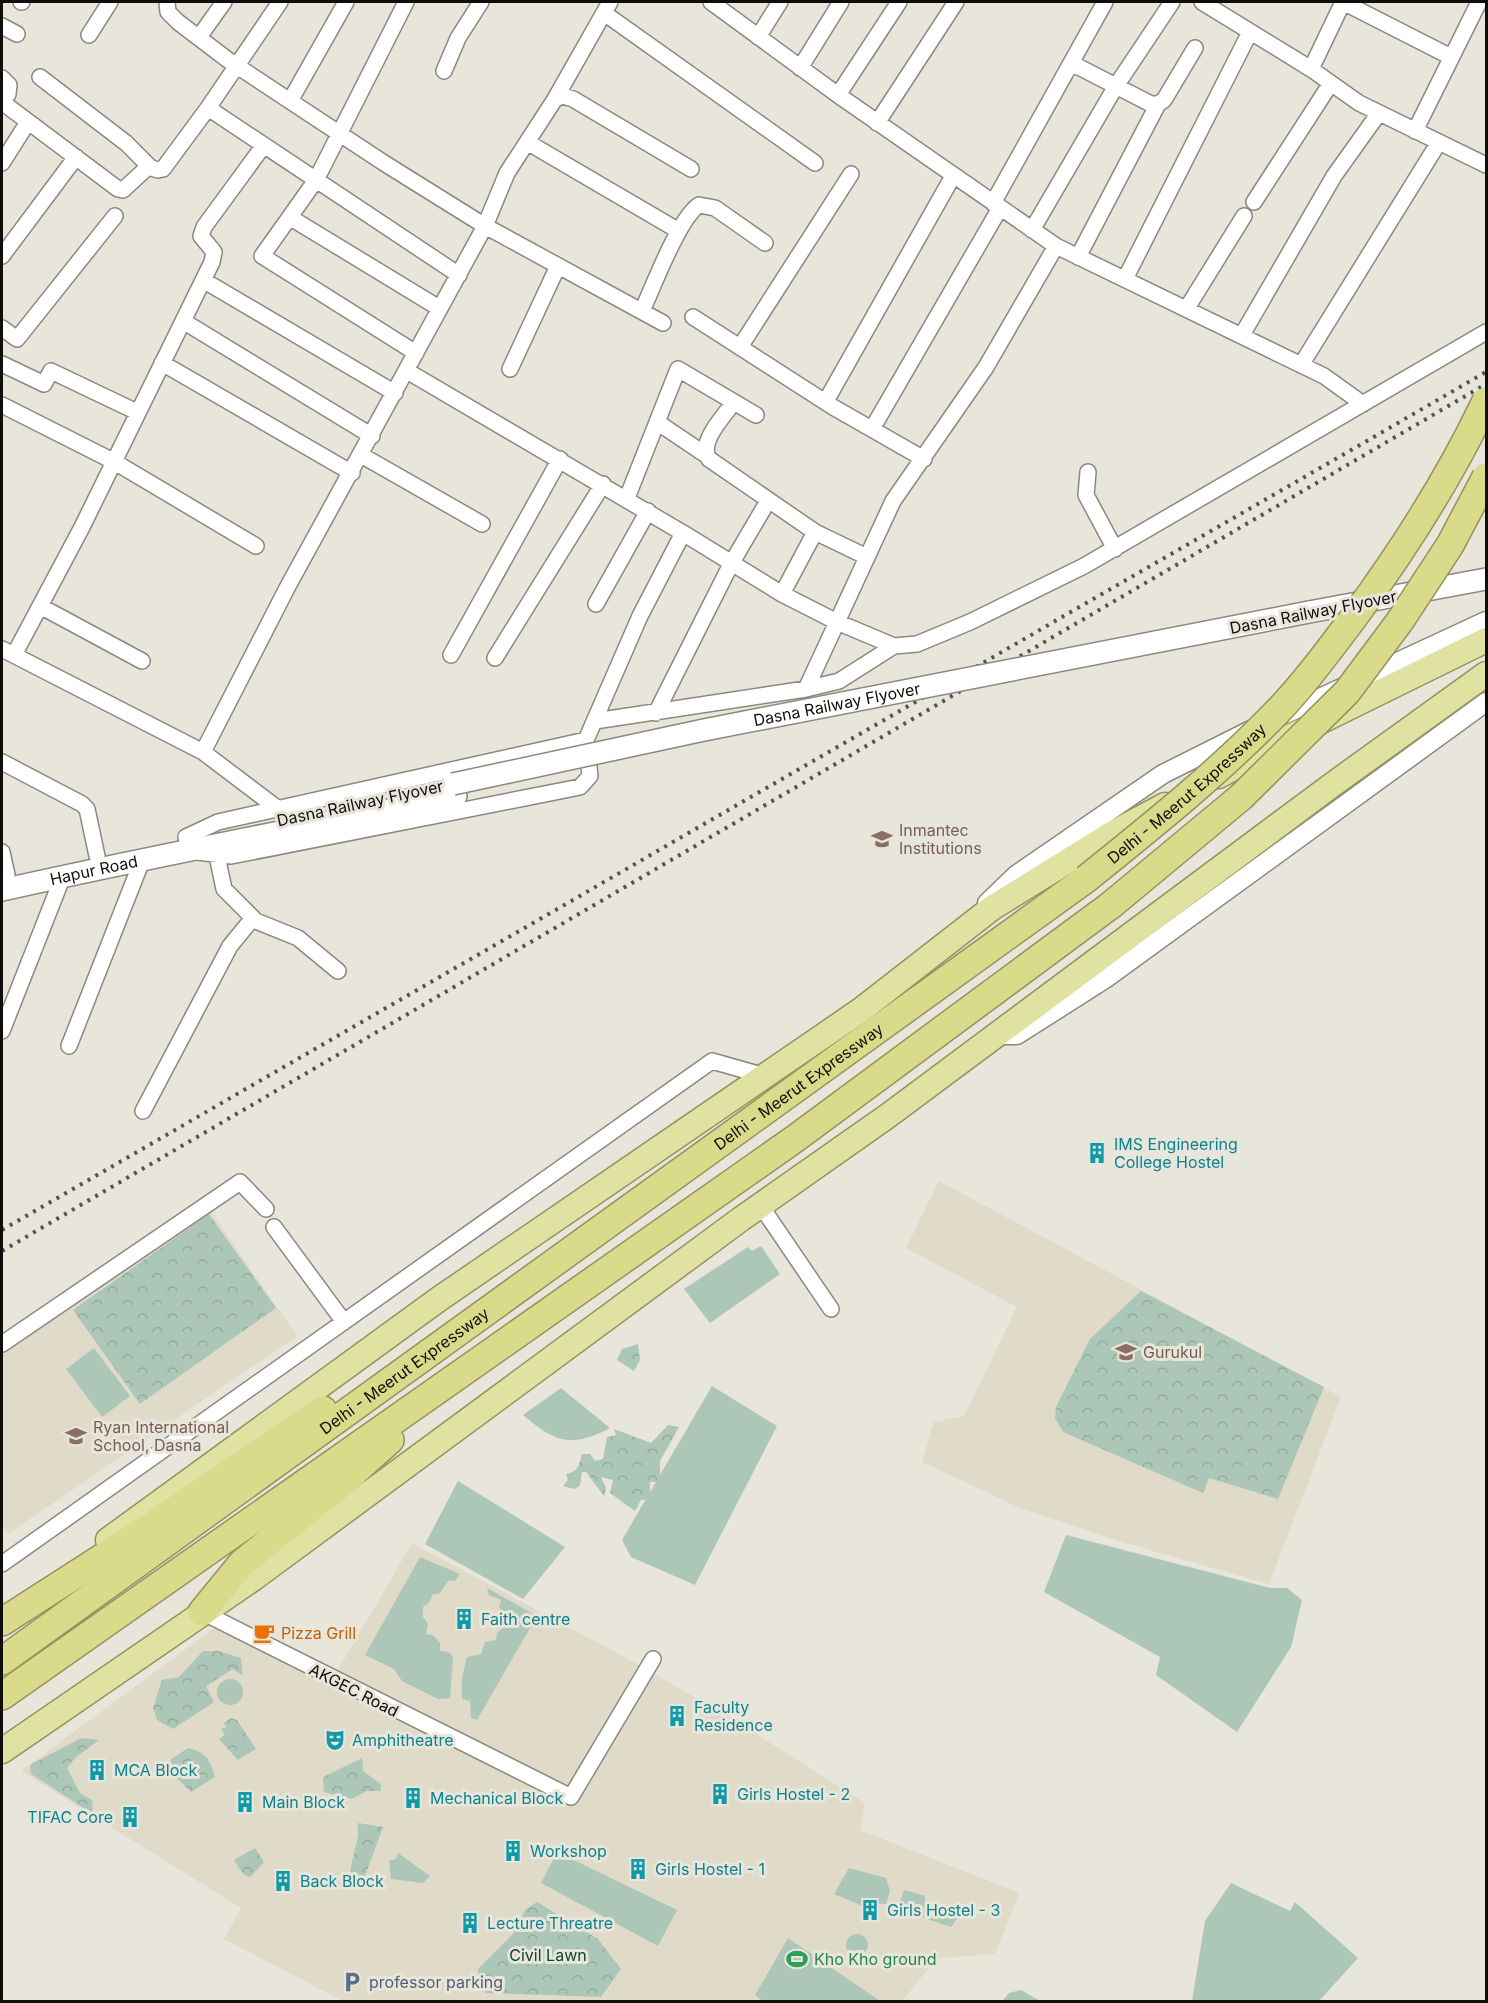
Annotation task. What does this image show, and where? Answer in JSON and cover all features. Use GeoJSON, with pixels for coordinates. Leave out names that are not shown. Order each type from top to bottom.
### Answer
{"type":"FeatureCollection","features":[{"type":"Feature","properties":{"kind":"highway","name":"Delhi - Meerut Expressway"},"geometry":{"type":"LineString","coordinates":[[2,1661],[1086,879],[1169,812],[1277,712],[1318,665],[1417,525],[1465,445],[1486,401]]}},
{"type":"Feature","properties":{"kind":"highway","name":"Delhi - Meerut Expressway"},"geometry":{"type":"LineString","coordinates":[[2,1696],[796,1138],[1111,905],[1241,797],[1347,692],[1449,545],[1486,477]]}},
{"type":"Feature","properties":{"kind":"highway"},"geometry":{"type":"LineString","coordinates":[[2,1620],[439,1299],[861,1010],[992,908],[1113,833],[1285,739],[1402,683],[1485,630]]}},
{"type":"Feature","properties":{"kind":"highway"},"geometry":{"type":"LineString","coordinates":[[2,1751],[254,1578],[1486,674]]}},
{"type":"Feature","properties":{"kind":"highway"},"geometry":{"type":"LineString","coordinates":[[2,1620],[153,1525],[296,1426],[464,1327]]}},
{"type":"Feature","properties":{"kind":"highway"},"geometry":{"type":"LineString","coordinates":[[202,1612],[242,1563],[342,1483],[483,1357]]}},
{"type":"Feature","properties":{"kind":"main road","name":"Dasna Railway Flyover"},"geometry":{"type":"LineString","coordinates":[[240,835],[704,730],[1486,579]]}},
{"type":"Feature","properties":{"kind":"main road","name":"Dasna Railway Flyover"},"geometry":{"type":"LineString","coordinates":[[188,844],[1486,592]]}},
{"type":"Feature","properties":{"kind":"main road","name":"Hapur Road"},"geometry":{"type":"LineString","coordinates":[[4,881],[97,856],[188,844]]}},
{"type":"Feature","properties":{"kind":"main road","name":"Hapur Road"},"geometry":{"type":"LineString","coordinates":[[4,881],[63,876],[143,858],[188,844]]}},
{"type":"Feature","properties":{"kind":"street"},"geometry":{"type":"LineString","coordinates":[[89,35],[110,2]]}},
{"type":"Feature","properties":{"kind":"street"},"geometry":{"type":"LineString","coordinates":[[167,2],[168,12],[199,37],[236,65],[340,134],[485,226],[663,323]]}},
{"type":"Feature","properties":{"kind":"street"},"geometry":{"type":"LineString","coordinates":[[199,37],[224,2]]}},
{"type":"Feature","properties":{"kind":"street"},"geometry":{"type":"LineString","coordinates":[[40,77],[126,143],[150,167],[163,169],[208,108],[280,2]]}},
{"type":"Feature","properties":{"kind":"street"},"geometry":{"type":"LineString","coordinates":[[406,2],[316,180],[262,256],[416,353]]}},
{"type":"Feature","properties":{"kind":"street"},"geometry":{"type":"LineString","coordinates":[[444,71],[458,38],[481,2]]}},
{"type":"Feature","properties":{"kind":"street"},"geometry":{"type":"LineString","coordinates":[[711,2],[877,123],[1056,246],[1324,376],[1363,404]]}},
{"type":"Feature","properties":{"kind":"street"},"geometry":{"type":"LineString","coordinates":[[758,37],[780,2]]}},
{"type":"Feature","properties":{"kind":"street"},"geometry":{"type":"LineString","coordinates":[[800,68],[841,2]]}},
{"type":"Feature","properties":{"kind":"street"},"geometry":{"type":"LineString","coordinates":[[838,95],[899,2]]}},
{"type":"Feature","properties":{"kind":"street"},"geometry":{"type":"LineString","coordinates":[[877,123],[956,2]]}},
{"type":"Feature","properties":{"kind":"street"},"geometry":{"type":"LineString","coordinates":[[872,429],[997,206],[1105,2]]}},
{"type":"Feature","properties":{"kind":"street"},"geometry":{"type":"LineString","coordinates":[[1032,230],[1116,86],[1172,2]]}},
{"type":"Feature","properties":{"kind":"street"},"geometry":{"type":"LineString","coordinates":[[1202,2],[1379,113],[1486,165]]}},
{"type":"Feature","properties":{"kind":"street"},"geometry":{"type":"LineString","coordinates":[[1311,69],[1343,2],[1450,57]]}},
{"type":"Feature","properties":{"kind":"street"},"geometry":{"type":"LineString","coordinates":[[1415,131],[1477,2]]}},
{"type":"Feature","properties":{"kind":"street"},"geometry":{"type":"LineString","coordinates":[[290,101],[340,3]]}},
{"type":"Feature","properties":{"kind":"street"},"geometry":{"type":"LineString","coordinates":[[203,752],[287,588],[352,473],[485,226],[507,173],[555,99],[607,7],[815,163]]}},
{"type":"Feature","properties":{"kind":"street"},"geometry":{"type":"LineString","coordinates":[[2,26],[17,34]]}},
{"type":"Feature","properties":{"kind":"street"},"geometry":{"type":"LineString","coordinates":[[1125,279],[1250,32]]}},
{"type":"Feature","properties":{"kind":"street"},"geometry":{"type":"LineString","coordinates":[[1078,257],[1158,104],[1164,100],[1195,48]]}},
{"type":"Feature","properties":{"kind":"street"},"geometry":{"type":"LineString","coordinates":[[1071,63],[1151,104],[1158,104]]}},
{"type":"Feature","properties":{"kind":"street"},"geometry":{"type":"LineString","coordinates":[[2,78],[9,85],[8,94],[2,102],[121,190],[130,186],[150,167]]}},
{"type":"Feature","properties":{"kind":"street"},"geometry":{"type":"LineString","coordinates":[[1254,202],[1330,83]]}},
{"type":"Feature","properties":{"kind":"street"},"geometry":{"type":"LineString","coordinates":[[555,99],[563,96],[573,99],[691,169]]}},
{"type":"Feature","properties":{"kind":"street"},"geometry":{"type":"LineString","coordinates":[[208,108],[459,275]]}},
{"type":"Feature","properties":{"kind":"street"},"geometry":{"type":"LineString","coordinates":[[1242,335],[1334,176],[1379,113]]}},
{"type":"Feature","properties":{"kind":"street"},"geometry":{"type":"LineString","coordinates":[[2,163],[28,122]]}},
{"type":"Feature","properties":{"kind":"street"},"geometry":{"type":"LineString","coordinates":[[527,142],[679,231]]}},
{"type":"Feature","properties":{"kind":"street"},"geometry":{"type":"LineString","coordinates":[[1301,365],[1439,142]]}},
{"type":"Feature","properties":{"kind":"street"},"geometry":{"type":"LineString","coordinates":[[264,145],[204,227],[201,236],[213,248],[214,256],[203,280],[82,527],[40,606],[8,652],[203,752],[278,808]]}},
{"type":"Feature","properties":{"kind":"street"},"geometry":{"type":"LineString","coordinates":[[2,255],[75,158]]}},
{"type":"Feature","properties":{"kind":"street"},"geometry":{"type":"LineString","coordinates":[[740,347],[851,174]]}},
{"type":"Feature","properties":{"kind":"street"},"geometry":{"type":"LineString","coordinates":[[826,401],[953,176]]}},
{"type":"Feature","properties":{"kind":"street"},"geometry":{"type":"LineString","coordinates":[[642,311],[679,231],[691,210],[699,205],[715,208],[765,243]]}},
{"type":"Feature","properties":{"kind":"street"},"geometry":{"type":"LineString","coordinates":[[2,328],[16,339],[115,216]]}},
{"type":"Feature","properties":{"kind":"street"},"geometry":{"type":"LineString","coordinates":[[1186,308],[1244,216]]}},
{"type":"Feature","properties":{"kind":"street"},"geometry":{"type":"LineString","coordinates":[[291,218],[439,308]]}},
{"type":"Feature","properties":{"kind":"street"},"geometry":{"type":"LineString","coordinates":[[806,689],[893,501],[986,367],[1056,246]]}},
{"type":"Feature","properties":{"kind":"street"},"geometry":{"type":"LineString","coordinates":[[510,369],[558,266]]}},
{"type":"Feature","properties":{"kind":"street"},"geometry":{"type":"LineString","coordinates":[[203,280],[395,393]]}},
{"type":"Feature","properties":{"kind":"street"},"geometry":{"type":"LineString","coordinates":[[693,317],[826,401],[924,459]]}},
{"type":"Feature","properties":{"kind":"street"},"geometry":{"type":"LineString","coordinates":[[183,321],[372,436]]}},
{"type":"Feature","properties":{"kind":"street"},"geometry":{"type":"LineString","coordinates":[[595,721],[806,689],[839,681],[894,646],[917,644],[970,622],[1115,549],[1486,332]]}},
{"type":"Feature","properties":{"kind":"street"},"geometry":{"type":"LineString","coordinates":[[162,363],[352,473]]}},
{"type":"Feature","properties":{"kind":"street"},"geometry":{"type":"LineString","coordinates":[[2,364],[44,384],[51,371],[137,412]]}},
{"type":"Feature","properties":{"kind":"street"},"geometry":{"type":"LineString","coordinates":[[627,498],[678,369],[756,415]]}},
{"type":"Feature","properties":{"kind":"street"},"geometry":{"type":"LineString","coordinates":[[407,370],[627,498],[782,594],[837,622],[894,646]]}},
{"type":"Feature","properties":{"kind":"street"},"geometry":{"type":"LineString","coordinates":[[706,455],[707,441],[734,402]]}},
{"type":"Feature","properties":{"kind":"street"},"geometry":{"type":"LineString","coordinates":[[2,405],[113,461],[256,546]]}},
{"type":"Feature","properties":{"kind":"street"},"geometry":{"type":"LineString","coordinates":[[657,422],[815,532],[867,557]]}},
{"type":"Feature","properties":{"kind":"street"},"geometry":{"type":"LineString","coordinates":[[361,455],[482,524]]}},
{"type":"Feature","properties":{"kind":"street"},"geometry":{"type":"LineString","coordinates":[[451,655],[560,459]]}},
{"type":"Feature","properties":{"kind":"street"},"geometry":{"type":"LineString","coordinates":[[1088,472],[1086,495],[1115,549]]}},
{"type":"Feature","properties":{"kind":"street"},"geometry":{"type":"LineString","coordinates":[[495,658],[603,484]]}},
{"type":"Feature","properties":{"kind":"street"},"geometry":{"type":"LineString","coordinates":[[656,713],[731,564],[768,501]]}},
{"type":"Feature","properties":{"kind":"street"},"geometry":{"type":"LineString","coordinates":[[596,604],[648,511]]}},
{"type":"Feature","properties":{"kind":"street"},"geometry":{"type":"LineString","coordinates":[[782,594],[815,532]]}},
{"type":"Feature","properties":{"kind":"street"},"geometry":{"type":"LineString","coordinates":[[188,844],[217,856],[267,850],[580,787],[590,776],[586,740],[640,616],[682,533]]}},
{"type":"Feature","properties":{"kind":"street"},"geometry":{"type":"LineString","coordinates":[[40,606],[142,661]]}},
{"type":"Feature","properties":{"kind":"street"},"geometry":{"type":"LineString","coordinates":[[945,945],[1016,875],[1163,774],[1204,752],[1485,630]]}},
{"type":"Feature","properties":{"kind":"street"},"geometry":{"type":"LineString","coordinates":[[996,1035],[1017,1035],[1105,979],[1486,702]]}},
{"type":"Feature","properties":{"kind":"street"},"geometry":{"type":"LineString","coordinates":[[188,844],[218,822],[586,740]]}},
{"type":"Feature","properties":{"kind":"street"},"geometry":{"type":"LineString","coordinates":[[2,762],[87,808],[97,856]]}},
{"type":"Feature","properties":{"kind":"street"},"geometry":{"type":"LineString","coordinates":[[2,852],[4,881]]}},
{"type":"Feature","properties":{"kind":"street"},"geometry":{"type":"LineString","coordinates":[[217,856],[224,889],[259,924],[298,939],[338,971]]}},
{"type":"Feature","properties":{"kind":"street"},"geometry":{"type":"LineString","coordinates":[[69,1046],[143,858]]}},
{"type":"Feature","properties":{"kind":"street"},"geometry":{"type":"LineString","coordinates":[[2,1031],[63,876]]}},
{"type":"Feature","properties":{"kind":"street"},"geometry":{"type":"LineString","coordinates":[[143,1111],[230,946],[253,918]]}},
{"type":"Feature","properties":{"kind":"street"},"geometry":{"type":"LineString","coordinates":[[3,1558],[344,1322],[712,1061],[765,1076]]}},
{"type":"Feature","properties":{"kind":"street"},"geometry":{"type":"LineString","coordinates":[[2,1344],[240,1182],[266,1209]]}},
{"type":"Feature","properties":{"kind":"street"},"geometry":{"type":"LineString","coordinates":[[761,1206],[831,1310]]}},
{"type":"Feature","properties":{"kind":"street"},"geometry":{"type":"LineString","coordinates":[[274,1227],[344,1322]]}},
{"type":"Feature","properties":{"kind":"street","name":"AKGEC Road"},"geometry":{"type":"LineString","coordinates":[[202,1612],[571,1797],[652,1659]]}},
{"type":"Feature","properties":{"kind":"shaded area","name":"Gurukul"},"geometry":{"type":"Polygon","coordinates":[[[939,1181],[1341,1397],[1269,1584],[1115,1540],[1018,1507],[922,1462],[934,1422],[964,1416],[1017,1307],[906,1248],[939,1181]]]}},
{"type":"Feature","properties":{"kind":"shaded area","name":"Ryan International School, Dasna"},"geometry":{"type":"Polygon","coordinates":[[[208,1207],[297,1336],[8,1534],[2,1524],[2,1349],[208,1207]]]}},
{"type":"Feature","properties":{"kind":"shaded area"},"geometry":{"type":"Polygon","coordinates":[[[412,1543],[632,1661],[731,1718],[865,1803],[860,1830],[1019,1893],[995,1954],[937,1958],[902,2001],[343,2001],[224,1939],[241,1908],[21,1771],[225,1620],[335,1675],[412,1543]]]}},
{"type":"Feature","properties":{"kind":"green space"},"geometry":{"type":"Polygon","coordinates":[[[209,1214],[276,1308],[140,1404],[73,1310],[209,1214]]]}},
{"type":"Feature","properties":{"kind":"green space"},"geometry":{"type":"Polygon","coordinates":[[[761,1246],[780,1274],[710,1323],[684,1289],[748,1247],[752,1251],[761,1246]]]}},
{"type":"Feature","properties":{"kind":"green space"},"geometry":{"type":"Polygon","coordinates":[[[1141,1291],[1324,1387],[1278,1499],[1209,1478],[1203,1493],[1063,1432],[1055,1418],[1056,1407],[1090,1339],[1141,1291]]]}},
{"type":"Feature","properties":{"kind":"green space"},"geometry":{"type":"Polygon","coordinates":[[[638,1344],[640,1360],[634,1371],[617,1360],[622,1349],[638,1344]]]}},
{"type":"Feature","properties":{"kind":"green space"},"geometry":{"type":"Polygon","coordinates":[[[94,1348],[130,1396],[102,1417],[66,1369],[94,1348]]]}},
{"type":"Feature","properties":{"kind":"green space"},"geometry":{"type":"Polygon","coordinates":[[[712,1386],[777,1426],[695,1585],[631,1557],[622,1540],[712,1386]]]}},
{"type":"Feature","properties":{"kind":"green space"},"geometry":{"type":"Polygon","coordinates":[[[561,1388],[610,1428],[584,1439],[564,1440],[544,1431],[523,1415],[561,1388]]]}},
{"type":"Feature","properties":{"kind":"green space"},"geometry":{"type":"Polygon","coordinates":[[[668,1425],[679,1427],[660,1461],[660,1474],[656,1482],[650,1482],[650,1499],[641,1500],[635,1511],[610,1493],[613,1480],[601,1477],[606,1488],[604,1496],[586,1472],[582,1472],[580,1486],[574,1489],[563,1486],[568,1480],[566,1474],[576,1470],[582,1454],[590,1454],[595,1461],[603,1459],[607,1437],[616,1435],[614,1429],[651,1443],[668,1425]]]}},
{"type":"Feature","properties":{"kind":"green space"},"geometry":{"type":"Polygon","coordinates":[[[458,1481],[565,1547],[523,1599],[425,1544],[458,1481]]]}},
{"type":"Feature","properties":{"kind":"green space"},"geometry":{"type":"Polygon","coordinates":[[[1066,1535],[1270,1588],[1287,1588],[1302,1600],[1291,1647],[1237,1732],[1156,1675],[1160,1657],[1044,1592],[1066,1535]]]}},
{"type":"Feature","properties":{"kind":"green space"},"geometry":{"type":"Polygon","coordinates":[[[420,1557],[460,1574],[455,1581],[449,1580],[439,1594],[433,1594],[429,1603],[423,1607],[423,1617],[428,1624],[426,1634],[434,1636],[440,1643],[440,1651],[449,1652],[453,1657],[450,1698],[438,1699],[402,1681],[394,1669],[365,1655],[420,1557]]]}},
{"type":"Feature","properties":{"kind":"green space"},"geometry":{"type":"Polygon","coordinates":[[[487,1588],[537,1616],[477,1720],[471,1718],[470,1701],[462,1699],[462,1678],[467,1657],[481,1654],[485,1642],[496,1640],[497,1633],[504,1627],[505,1614],[499,1608],[501,1600],[489,1595],[487,1588]]]}},
{"type":"Feature","properties":{"kind":"green space"},"geometry":{"type":"Polygon","coordinates":[[[203,1651],[218,1651],[241,1658],[243,1676],[233,1669],[206,1686],[214,1702],[173,1729],[157,1720],[153,1708],[162,1680],[179,1677],[203,1651]]]}},
{"type":"Feature","properties":{"kind":"green space"},"geometry":{"type":"Polygon","coordinates":[[[230,1679],[239,1683],[243,1692],[239,1701],[230,1705],[221,1701],[217,1692],[221,1683],[230,1679]]]}},
{"type":"Feature","properties":{"kind":"green space"},"geometry":{"type":"Polygon","coordinates":[[[231,1718],[237,1720],[256,1749],[238,1760],[219,1739],[225,1735],[221,1729],[227,1727],[223,1724],[231,1718]]]}},
{"type":"Feature","properties":{"kind":"green space"},"geometry":{"type":"Polygon","coordinates":[[[81,1738],[99,1740],[76,1757],[67,1768],[80,1793],[92,1800],[93,1814],[31,1774],[30,1765],[81,1738]]]}},
{"type":"Feature","properties":{"kind":"green space"},"geometry":{"type":"Polygon","coordinates":[[[188,1748],[206,1757],[215,1777],[191,1792],[177,1778],[170,1760],[188,1748]]]}},
{"type":"Feature","properties":{"kind":"green space"},"geometry":{"type":"Polygon","coordinates":[[[362,1758],[363,1771],[381,1784],[381,1791],[367,1791],[351,1799],[324,1792],[323,1777],[362,1758]]]}},
{"type":"Feature","properties":{"kind":"green space"},"geometry":{"type":"Polygon","coordinates":[[[358,1823],[383,1827],[362,1884],[350,1871],[358,1836],[358,1823]]]}},
{"type":"Feature","properties":{"kind":"green space"},"geometry":{"type":"Polygon","coordinates":[[[255,1848],[264,1862],[250,1877],[243,1874],[234,1860],[255,1848]]]}},
{"type":"Feature","properties":{"kind":"green space"},"geometry":{"type":"Polygon","coordinates":[[[557,1852],[677,1910],[658,1946],[541,1883],[557,1852]]]}},
{"type":"Feature","properties":{"kind":"green space"},"geometry":{"type":"Polygon","coordinates":[[[398,1853],[430,1876],[423,1883],[391,1879],[389,1861],[396,1859],[398,1853]]]}},
{"type":"Feature","properties":{"kind":"green space"},"geometry":{"type":"Polygon","coordinates":[[[849,1868],[886,1878],[890,1891],[886,1904],[867,1903],[865,1907],[834,1894],[849,1868]]]}},
{"type":"Feature","properties":{"kind":"green space"},"geometry":{"type":"Polygon","coordinates":[[[1231,1883],[1290,1911],[1295,1902],[1358,1958],[1319,2001],[1192,2001],[1205,1921],[1231,1883]]]}},
{"type":"Feature","properties":{"kind":"green space"},"geometry":{"type":"Polygon","coordinates":[[[904,1890],[925,1896],[925,1902],[958,1917],[951,1927],[898,1909],[904,1890]]]}},
{"type":"Feature","properties":{"kind":"green space","name":"Civil Lawn"},"geometry":{"type":"Polygon","coordinates":[[[537,1902],[598,1939],[621,1969],[601,1997],[486,1993],[479,1981],[478,1969],[513,1934],[526,1909],[537,1902]]]}},
{"type":"Feature","properties":{"kind":"green space"},"geometry":{"type":"Polygon","coordinates":[[[857,1934],[867,1941],[868,1945],[861,1955],[857,1956],[847,1949],[846,1945],[853,1935],[857,1934]]]}},
{"type":"Feature","properties":{"kind":"green space","name":"Kho Kho ground"},"geometry":{"type":"Polygon","coordinates":[[[788,1938],[880,2001],[762,2001],[755,1995],[788,1938]]]}},
{"type":"Feature","properties":{"kind":"green space"},"geometry":{"type":"Polygon","coordinates":[[[1021,1990],[1040,2001],[1002,2001],[1009,1993],[1021,1990]]]}},
{"type":"Feature","properties":{"kind":"railway"},"geometry":{"type":"LineString","coordinates":[[2,1230],[1486,372]]}},
{"type":"Feature","properties":{"kind":"railway"},"geometry":{"type":"LineString","coordinates":[[2,1251],[1486,384]]}},
{"type":"Feature","properties":{"kind":"place","name":"Inmantec Institutions"},"geometry":{"type":"Point","coordinates":[882,839]}},
{"type":"Feature","properties":{"kind":"place","name":"IMS Engineering College Hostel"},"geometry":{"type":"Point","coordinates":[1097,1153]}},
{"type":"Feature","properties":{"kind":"place","name":"Gurukul"},"geometry":{"type":"Point","coordinates":[1126,1352]}},
{"type":"Feature","properties":{"kind":"place","name":"Ryan International School, Dasna"},"geometry":{"type":"Point","coordinates":[76,1436]}},
{"type":"Feature","properties":{"kind":"place","name":"Faith centre"},"geometry":{"type":"Point","coordinates":[464,1619]}},
{"type":"Feature","properties":{"kind":"place","name":"Pizza Grill"},"geometry":{"type":"Point","coordinates":[264,1633]}},
{"type":"Feature","properties":{"kind":"place","name":"Faculty Residence"},"geometry":{"type":"Point","coordinates":[677,1716]}},
{"type":"Feature","properties":{"kind":"place","name":"Amphitheatre"},"geometry":{"type":"Point","coordinates":[335,1740]}},
{"type":"Feature","properties":{"kind":"place","name":"MCA Block"},"geometry":{"type":"Point","coordinates":[97,1770]}},
{"type":"Feature","properties":{"kind":"place","name":"Girls Hostel - 2"},"geometry":{"type":"Point","coordinates":[720,1794]}},
{"type":"Feature","properties":{"kind":"place","name":"Mechanical Block"},"geometry":{"type":"Point","coordinates":[413,1798]}},
{"type":"Feature","properties":{"kind":"place","name":"Main Block"},"geometry":{"type":"Point","coordinates":[245,1802]}},
{"type":"Feature","properties":{"kind":"place","name":"TIFAC Core"},"geometry":{"type":"Point","coordinates":[130,1817]}},
{"type":"Feature","properties":{"kind":"place","name":"Workshop"},"geometry":{"type":"Point","coordinates":[513,1851]}},
{"type":"Feature","properties":{"kind":"place","name":"Girls Hostel - 1"},"geometry":{"type":"Point","coordinates":[638,1869]}},
{"type":"Feature","properties":{"kind":"place","name":"Back Block"},"geometry":{"type":"Point","coordinates":[283,1881]}},
{"type":"Feature","properties":{"kind":"place","name":"Girls Hostel - 3"},"geometry":{"type":"Point","coordinates":[870,1910]}},
{"type":"Feature","properties":{"kind":"place","name":"Lecture Threatre"},"geometry":{"type":"Point","coordinates":[470,1923]}},
{"type":"Feature","properties":{"kind":"place","name":"Kho Kho ground"},"geometry":{"type":"Point","coordinates":[797,1959]}},
{"type":"Feature","properties":{"kind":"place","name":"professor parking"},"geometry":{"type":"Point","coordinates":[352,1982]}}]}
